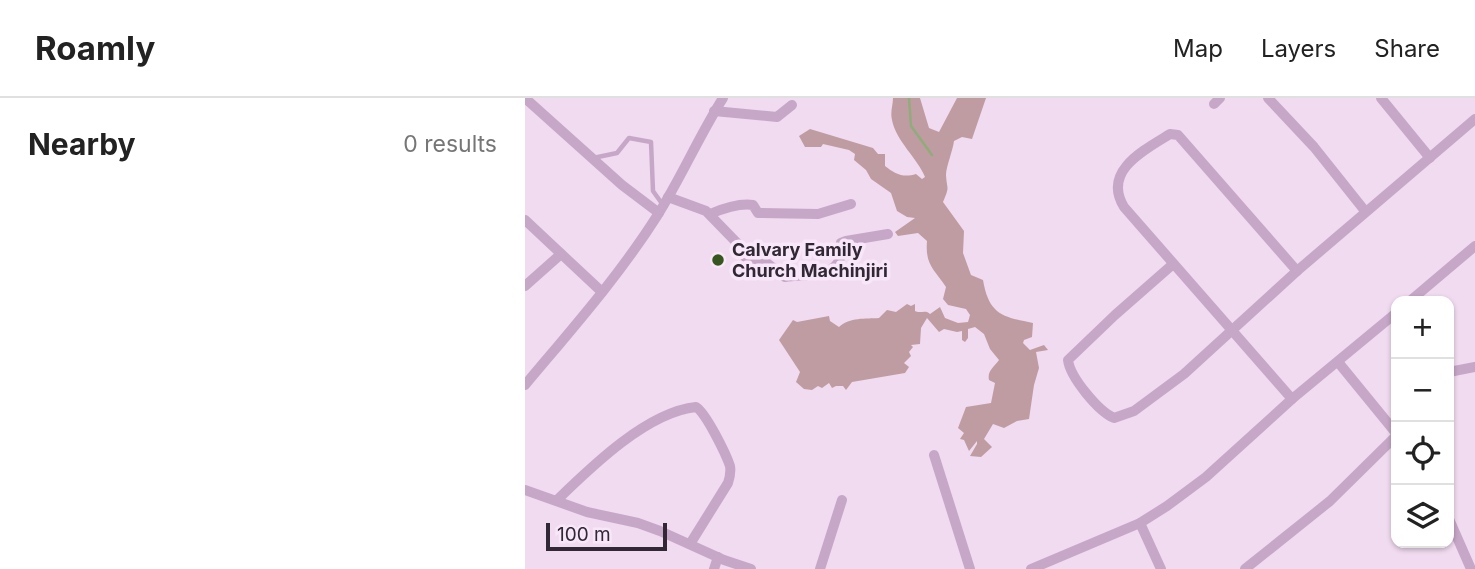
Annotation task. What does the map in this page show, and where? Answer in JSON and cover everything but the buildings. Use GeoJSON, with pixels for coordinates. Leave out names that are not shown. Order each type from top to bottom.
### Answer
{"type":"FeatureCollection","features":[{"type":"Feature","properties":{"kind":"street"},"geometry":{"type":"LineString","coordinates":[[525,98],[622,185],[663,205],[706,211],[739,245],[745,257],[768,264],[785,277],[827,272],[839,263],[841,243],[888,234]]}},
{"type":"Feature","properties":{"kind":"street"},"geometry":{"type":"LineString","coordinates":[[525,385],[629,259],[663,205],[723,98]]}},
{"type":"Feature","properties":{"kind":"street"},"geometry":{"type":"LineString","coordinates":[[1268,98],[1314,147],[1365,211]]}},
{"type":"Feature","properties":{"kind":"street"},"geometry":{"type":"LineString","coordinates":[[1381,98],[1430,158]]}},
{"type":"Feature","properties":{"kind":"street"},"geometry":{"type":"LineString","coordinates":[[714,111],[777,117],[792,105]]}},
{"type":"Feature","properties":{"kind":"street"},"geometry":{"type":"LineString","coordinates":[[1173,265],[1115,314],[1068,359],[1069,367],[1104,414],[1114,418],[1134,411],[1184,374],[1365,211],[1475,119]]}},
{"type":"Feature","properties":{"kind":"street"},"geometry":{"type":"LineString","coordinates":[[1292,400],[1124,206],[1118,196],[1117,183],[1124,167],[1170,134],[1178,135],[1297,271]]}},
{"type":"Feature","properties":{"kind":"street"},"geometry":{"type":"LineString","coordinates":[[710,214],[745,204],[753,205],[758,213],[763,214],[818,214],[851,204]]}},
{"type":"Feature","properties":{"kind":"street"},"geometry":{"type":"LineString","coordinates":[[525,220],[602,292]]}},
{"type":"Feature","properties":{"kind":"street"},"geometry":{"type":"LineString","coordinates":[[1416,296],[1475,246]]}},
{"type":"Feature","properties":{"kind":"street"},"geometry":{"type":"LineString","coordinates":[[525,286],[561,254]]}},
{"type":"Feature","properties":{"kind":"street"},"geometry":{"type":"LineString","coordinates":[[1031,569],[1140,523],[1167,506],[1206,477],[1391,317]]}},
{"type":"Feature","properties":{"kind":"street"},"geometry":{"type":"LineString","coordinates":[[1338,362],[1391,429]]}},
{"type":"Feature","properties":{"kind":"street"},"geometry":{"type":"LineString","coordinates":[[1454,371],[1475,368]]}},
{"type":"Feature","properties":{"kind":"street"},"geometry":{"type":"LineString","coordinates":[[557,500],[609,453],[646,427],[667,414],[696,407],[701,410],[730,466],[730,474],[728,483],[690,544]]}},
{"type":"Feature","properties":{"kind":"street"},"geometry":{"type":"LineString","coordinates":[[1245,569],[1330,501],[1391,440]]}},
{"type":"Feature","properties":{"kind":"street"},"geometry":{"type":"LineString","coordinates":[[934,454],[970,569]]}},
{"type":"Feature","properties":{"kind":"street"},"geometry":{"type":"LineString","coordinates":[[525,490],[587,512],[638,523],[751,569]]}},
{"type":"Feature","properties":{"kind":"street"},"geometry":{"type":"LineString","coordinates":[[820,569],[842,500]]}},
{"type":"Feature","properties":{"kind":"street"},"geometry":{"type":"LineString","coordinates":[[1140,523],[1161,569]]}},
{"type":"Feature","properties":{"kind":"street"},"geometry":{"type":"LineString","coordinates":[[1454,530],[1471,569]]}},
{"type":"Feature","properties":{"kind":"street"},"geometry":{"type":"LineString","coordinates":[[714,569],[718,557]]}},
{"type":"Feature","properties":{"kind":"lane"},"geometry":{"type":"LineString","coordinates":[[593,159],[617,153],[629,138],[651,142],[653,191],[663,205]]}},
{"type":"Feature","properties":{"kind":"shaded area"},"geometry":{"type":"Polygon","coordinates":[[[893,98],[920,98],[929,128],[939,132],[957,98],[986,98],[972,139],[962,137],[954,141],[946,172],[947,190],[943,202],[964,231],[963,253],[971,275],[983,280],[989,301],[1006,316],[1033,323],[1032,337],[1023,343],[1030,350],[1044,345],[1048,350],[1036,352],[1039,368],[1029,419],[1017,421],[1004,428],[993,424],[984,439],[992,447],[981,457],[970,456],[977,441],[969,451],[964,440],[960,439],[964,433],[958,428],[966,407],[991,403],[995,383],[989,380],[989,374],[999,360],[990,349],[984,334],[975,327],[968,329],[965,342],[962,340],[962,331],[944,329],[939,332],[927,318],[921,328],[920,344],[911,345],[911,356],[904,363],[909,367],[905,373],[852,382],[846,390],[843,386],[832,388],[829,383],[822,388],[818,386],[812,390],[804,389],[796,382],[800,372],[779,340],[793,320],[797,322],[829,316],[830,321],[839,327],[853,320],[879,318],[887,310],[896,312],[907,304],[915,304],[915,311],[930,314],[940,307],[945,318],[958,323],[968,322],[970,315],[966,309],[948,305],[943,299],[946,287],[929,261],[927,241],[918,233],[898,236],[895,232],[915,218],[897,211],[891,193],[871,179],[866,170],[854,160],[855,154],[823,144],[821,147],[805,147],[799,136],[810,129],[873,148],[878,154],[885,154],[885,166],[892,171],[903,175],[916,174],[922,179],[925,177],[922,170],[894,128],[891,114],[893,98]]]}},
{"type":"Feature","properties":{"kind":"waterway"},"geometry":{"type":"LineString","coordinates":[[909,98],[911,126],[932,155]]}},
{"type":"Feature","properties":{"kind":"place","name":"Calvary Family Church Machinjiri"},"geometry":{"type":"Point","coordinates":[718,260]}}]}
